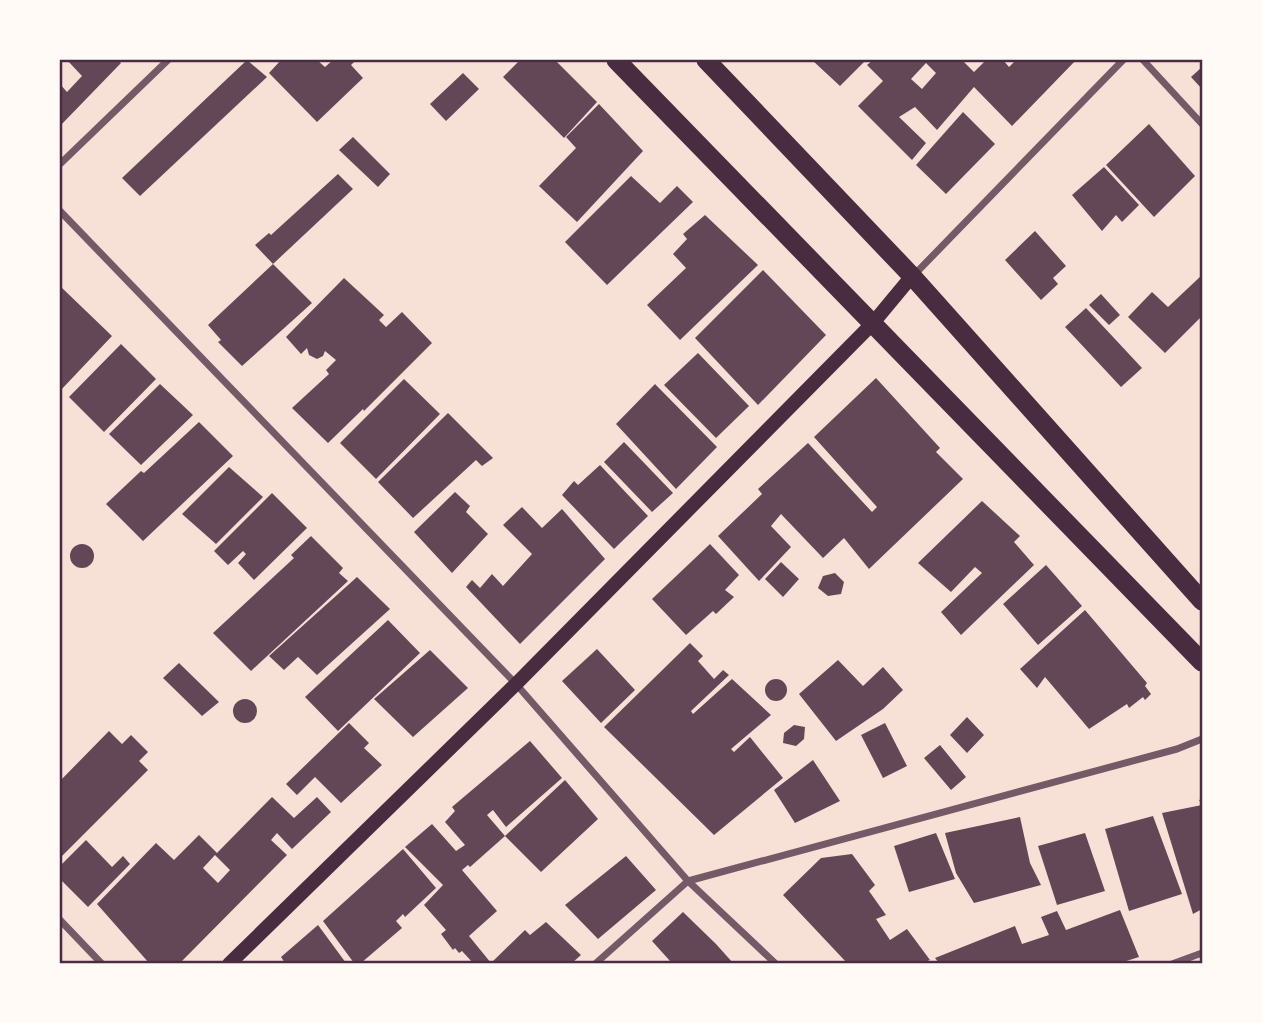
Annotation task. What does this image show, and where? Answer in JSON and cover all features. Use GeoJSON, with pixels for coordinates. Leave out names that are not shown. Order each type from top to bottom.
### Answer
{"type":"FeatureCollection","features":[{"type":"Feature","properties":{"kind":"highway"},"geometry":{"type":"LineString","coordinates":[[616,60],[1202,662]]}},
{"type":"Feature","properties":{"kind":"highway"},"geometry":{"type":"LineString","coordinates":[[706,60],[912,276],[1202,601]]}},
{"type":"Feature","properties":{"kind":"main road"},"geometry":{"type":"LineString","coordinates":[[229,964],[516,684],[873,323],[912,276]]}},
{"type":"Feature","properties":{"kind":"street"},"geometry":{"type":"LineString","coordinates":[[60,164],[168,60]]}},
{"type":"Feature","properties":{"kind":"street"},"geometry":{"type":"LineString","coordinates":[[912,276],[1123,60]]}},
{"type":"Feature","properties":{"kind":"street"},"geometry":{"type":"LineString","coordinates":[[1143,60],[1202,124]]}},
{"type":"Feature","properties":{"kind":"street"},"geometry":{"type":"LineString","coordinates":[[60,211],[516,684],[688,881],[776,964]]}},
{"type":"Feature","properties":{"kind":"street"},"geometry":{"type":"LineString","coordinates":[[595,964],[688,881],[1177,749],[1202,739]]}},
{"type":"Feature","properties":{"kind":"street"},"geometry":{"type":"LineString","coordinates":[[60,920],[102,964]]}},
{"type":"Feature","properties":{"kind":"street"},"geometry":{"type":"LineString","coordinates":[[1172,964],[1202,953]]}},
{"type":"Feature","properties":{"kind":"building"},"geometry":{"type":"Polygon","coordinates":[[[67,60],[118,60],[121,63],[60,126],[60,84],[67,92],[82,76],[67,60]]]}},
{"type":"Feature","properties":{"kind":"building"},"geometry":{"type":"Polygon","coordinates":[[[247,60],[267,77],[140,196],[122,178],[247,60]]]}},
{"type":"Feature","properties":{"kind":"building"},"geometry":{"type":"Polygon","coordinates":[[[281,60],[317,60],[325,67],[333,60],[356,60],[351,65],[363,78],[317,122],[269,73],[281,60]]]}},
{"type":"Feature","properties":{"kind":"building"},"geometry":{"type":"Polygon","coordinates":[[[520,60],[555,60],[597,102],[564,138],[503,77],[520,60]]]}},
{"type":"Feature","properties":{"kind":"building"},"geometry":{"type":"Polygon","coordinates":[[[812,60],[866,60],[840,86],[812,60]]]}},
{"type":"Feature","properties":{"kind":"building"},"geometry":{"type":"Polygon","coordinates":[[[873,60],[962,60],[974,72],[986,60],[1003,60],[1009,67],[1016,60],[1076,60],[1012,126],[974,87],[937,130],[915,107],[899,117],[926,143],[912,160],[858,106],[883,81],[867,65],[873,60]],[[926,63],[911,79],[922,89],[936,73],[926,63]]]}},
{"type":"Feature","properties":{"kind":"building"},"geometry":{"type":"Polygon","coordinates":[[[1202,67],[1202,89],[1191,77],[1202,67]]]}},
{"type":"Feature","properties":{"kind":"building"},"geometry":{"type":"Polygon","coordinates":[[[463,73],[479,89],[446,121],[430,104],[463,73]]]}},
{"type":"Feature","properties":{"kind":"building"},"geometry":{"type":"Polygon","coordinates":[[[599,104],[643,151],[577,222],[539,186],[576,148],[566,137],[599,104]]]}},
{"type":"Feature","properties":{"kind":"building"},"geometry":{"type":"Polygon","coordinates":[[[963,112],[995,144],[946,194],[916,165],[963,112]]]}},
{"type":"Feature","properties":{"kind":"building"},"geometry":{"type":"Polygon","coordinates":[[[1149,124],[1195,176],[1154,217],[1106,165],[1149,124]]]}},
{"type":"Feature","properties":{"kind":"building"},"geometry":{"type":"Polygon","coordinates":[[[353,137],[390,174],[378,187],[339,150],[353,137]]]}},
{"type":"Feature","properties":{"kind":"building"},"geometry":{"type":"Polygon","coordinates":[[[1104,167],[1139,205],[1122,222],[1116,215],[1102,231],[1072,195],[1104,167]]]}},
{"type":"Feature","properties":{"kind":"building"},"geometry":{"type":"Polygon","coordinates":[[[338,174],[353,189],[273,264],[255,245],[269,233],[271,235],[338,174]]]}},
{"type":"Feature","properties":{"kind":"building"},"geometry":{"type":"Polygon","coordinates":[[[631,176],[660,203],[677,186],[693,202],[607,285],[565,242],[631,176]]]}},
{"type":"Feature","properties":{"kind":"building"},"geometry":{"type":"Polygon","coordinates":[[[705,215],[758,265],[680,340],[647,305],[686,268],[673,254],[687,239],[683,234],[705,215]]]}},
{"type":"Feature","properties":{"kind":"building"},"geometry":{"type":"Polygon","coordinates":[[[1035,231],[1066,266],[1053,278],[1058,284],[1041,300],[1005,260],[1035,231]]]}},
{"type":"Feature","properties":{"kind":"building"},"geometry":{"type":"Polygon","coordinates":[[[273,264],[312,303],[242,366],[218,342],[221,340],[208,325],[273,264]]]}},
{"type":"Feature","properties":{"kind":"building"},"geometry":{"type":"Polygon","coordinates":[[[763,270],[826,335],[758,405],[695,338],[763,270]]]}},
{"type":"Feature","properties":{"kind":"building"},"geometry":{"type":"Polygon","coordinates":[[[1202,275],[1202,316],[1165,353],[1128,317],[1152,292],[1168,307],[1202,275]]]}},
{"type":"Feature","properties":{"kind":"building"},"geometry":{"type":"Polygon","coordinates":[[[344,278],[384,315],[379,320],[386,327],[402,312],[432,343],[328,443],[292,408],[329,374],[326,370],[336,360],[325,351],[323,356],[317,359],[309,355],[307,348],[301,354],[286,337],[344,278]]]}},
{"type":"Feature","properties":{"kind":"building"},"geometry":{"type":"Polygon","coordinates":[[[60,286],[112,336],[60,391],[60,286]]]}},
{"type":"Feature","properties":{"kind":"building"},"geometry":{"type":"Polygon","coordinates":[[[1101,294],[1120,315],[1109,325],[1089,305],[1101,294]]]}},
{"type":"Feature","properties":{"kind":"building"},"geometry":{"type":"Polygon","coordinates":[[[1086,308],[1142,368],[1121,387],[1065,327],[1086,308]]]}},
{"type":"Feature","properties":{"kind":"building"},"geometry":{"type":"Polygon","coordinates":[[[121,344],[156,379],[104,432],[69,397],[121,344]]]}},
{"type":"Feature","properties":{"kind":"building"},"geometry":{"type":"Polygon","coordinates":[[[698,353],[749,406],[716,438],[664,385],[698,353]]]}},
{"type":"Feature","properties":{"kind":"building"},"geometry":{"type":"Polygon","coordinates":[[[876,378],[940,448],[936,452],[963,479],[869,569],[844,538],[823,558],[781,514],[771,526],[791,547],[759,581],[718,536],[762,494],[758,489],[808,443],[872,512],[877,507],[814,437],[876,378]]]}},
{"type":"Feature","properties":{"kind":"building"},"geometry":{"type":"Polygon","coordinates":[[[404,379],[440,414],[376,479],[340,443],[404,379]]]}},
{"type":"Feature","properties":{"kind":"building"},"geometry":{"type":"Polygon","coordinates":[[[160,384],[193,415],[141,465],[109,434],[160,384]]]}},
{"type":"Feature","properties":{"kind":"building"},"geometry":{"type":"Polygon","coordinates":[[[655,384],[717,447],[676,489],[616,424],[655,384]]]}},
{"type":"Feature","properties":{"kind":"building"},"geometry":{"type":"Polygon","coordinates":[[[448,413],[493,458],[482,466],[476,460],[413,518],[378,482],[448,413]]]}},
{"type":"Feature","properties":{"kind":"building"},"geometry":{"type":"Polygon","coordinates":[[[199,422],[233,456],[143,541],[106,504],[199,422]]]}},
{"type":"Feature","properties":{"kind":"building"},"geometry":{"type":"Polygon","coordinates":[[[624,442],[673,493],[652,512],[604,462],[624,442]]]}},
{"type":"Feature","properties":{"kind":"building"},"geometry":{"type":"Polygon","coordinates":[[[600,465],[648,516],[614,549],[562,495],[574,481],[578,485],[600,465]]]}},
{"type":"Feature","properties":{"kind":"building"},"geometry":{"type":"Polygon","coordinates":[[[229,467],[263,497],[216,544],[182,514],[229,467]]]}},
{"type":"Feature","properties":{"kind":"building"},"geometry":{"type":"Polygon","coordinates":[[[455,492],[470,506],[466,512],[488,534],[452,573],[414,532],[455,492]]]}},
{"type":"Feature","properties":{"kind":"building"},"geometry":{"type":"Polygon","coordinates":[[[272,493],[307,528],[254,580],[238,563],[246,554],[243,551],[228,565],[214,551],[272,493]]]}},
{"type":"Feature","properties":{"kind":"building"},"geometry":{"type":"Polygon","coordinates":[[[982,501],[1020,536],[1014,542],[1034,565],[961,635],[941,612],[982,573],[975,567],[951,592],[918,563],[982,501]]]}},
{"type":"Feature","properties":{"kind":"building"},"geometry":{"type":"Polygon","coordinates":[[[522,507],[542,528],[562,509],[605,559],[520,644],[466,587],[472,580],[480,588],[492,574],[503,586],[532,554],[503,525],[522,507]]]}},
{"type":"Feature","properties":{"kind":"building"},"geometry":{"type":"Polygon","coordinates":[[[311,536],[343,568],[339,573],[348,581],[251,671],[213,633],[294,558],[291,555],[311,536]]]}},
{"type":"Feature","properties":{"kind":"building"},"geometry":{"type":"Polygon","coordinates":[[[82,544],[91,547],[94,556],[91,565],[82,568],[73,565],[70,556],[73,547],[82,544]]]}},
{"type":"Feature","properties":{"kind":"building"},"geometry":{"type":"Polygon","coordinates":[[[710,544],[739,575],[725,590],[734,597],[716,614],[713,611],[686,635],[652,599],[710,544]]]}},
{"type":"Feature","properties":{"kind":"building"},"geometry":{"type":"Polygon","coordinates":[[[781,562],[799,579],[783,597],[765,579],[781,562]]]}},
{"type":"Feature","properties":{"kind":"building"},"geometry":{"type":"Polygon","coordinates":[[[1046,565],[1082,606],[1038,645],[1003,604],[1046,565]]]}},
{"type":"Feature","properties":{"kind":"building"},"geometry":{"type":"Polygon","coordinates":[[[835,573],[844,582],[841,594],[828,596],[818,588],[823,576],[835,573]]]}},
{"type":"Feature","properties":{"kind":"building"},"geometry":{"type":"Polygon","coordinates":[[[357,577],[390,609],[317,675],[298,657],[284,670],[269,656],[357,577]]]}},
{"type":"Feature","properties":{"kind":"building"},"geometry":{"type":"Polygon","coordinates":[[[1085,610],[1147,683],[1145,686],[1151,694],[1129,708],[1127,704],[1089,729],[1045,677],[1037,688],[1020,669],[1085,610]]]}},
{"type":"Feature","properties":{"kind":"building"},"geometry":{"type":"Polygon","coordinates":[[[388,620],[420,653],[338,731],[305,697],[388,620]]]}},
{"type":"Feature","properties":{"kind":"building"},"geometry":{"type":"Polygon","coordinates":[[[690,643],[703,656],[698,661],[714,679],[723,670],[729,675],[691,711],[693,714],[732,679],[771,715],[731,749],[734,752],[750,737],[783,778],[714,835],[604,727],[690,643]]]}},
{"type":"Feature","properties":{"kind":"building"},"geometry":{"type":"Polygon","coordinates":[[[597,649],[635,690],[601,723],[562,681],[597,649]]]}},
{"type":"Feature","properties":{"kind":"building"},"geometry":{"type":"Polygon","coordinates":[[[430,650],[468,688],[413,737],[374,699],[430,650]]]}},
{"type":"Feature","properties":{"kind":"building"},"geometry":{"type":"Polygon","coordinates":[[[838,660],[863,686],[883,667],[903,690],[883,709],[836,741],[799,694],[838,660]]]}},
{"type":"Feature","properties":{"kind":"building"},"geometry":{"type":"Polygon","coordinates":[[[179,663],[219,702],[202,716],[163,678],[179,663]]]}},
{"type":"Feature","properties":{"kind":"building"},"geometry":{"type":"Polygon","coordinates":[[[776,679],[784,682],[787,690],[784,698],[776,701],[768,698],[765,690],[768,682],[776,679]]]}},
{"type":"Feature","properties":{"kind":"building"},"geometry":{"type":"Polygon","coordinates":[[[245,699],[254,702],[257,711],[254,720],[245,723],[236,720],[233,711],[236,702],[245,699]]]}},
{"type":"Feature","properties":{"kind":"building"},"geometry":{"type":"Polygon","coordinates":[[[967,717],[984,735],[967,753],[950,735],[967,717]]]}},
{"type":"Feature","properties":{"kind":"building"},"geometry":{"type":"Polygon","coordinates":[[[349,723],[369,743],[364,748],[382,765],[341,803],[315,777],[297,795],[286,784],[349,723]]]}},
{"type":"Feature","properties":{"kind":"building"},"geometry":{"type":"Polygon","coordinates":[[[885,723],[907,766],[883,778],[861,735],[885,723]]]}},
{"type":"Feature","properties":{"kind":"building"},"geometry":{"type":"Polygon","coordinates":[[[794,725],[805,727],[804,739],[796,746],[783,743],[784,733],[794,725]]]}},
{"type":"Feature","properties":{"kind":"building"},"geometry":{"type":"Polygon","coordinates":[[[109,731],[122,744],[131,735],[148,752],[139,761],[148,770],[60,858],[60,781],[109,731]]]}},
{"type":"Feature","properties":{"kind":"building"},"geometry":{"type":"Polygon","coordinates":[[[530,741],[562,778],[506,827],[493,810],[487,815],[505,836],[470,867],[468,865],[462,870],[497,911],[469,936],[491,963],[473,963],[462,951],[459,953],[455,948],[453,950],[441,934],[446,930],[424,905],[443,885],[405,847],[432,824],[456,851],[465,845],[445,822],[455,811],[452,807],[530,741]]]}},
{"type":"Feature","properties":{"kind":"building"},"geometry":{"type":"Polygon","coordinates":[[[940,745],[966,777],[951,790],[924,758],[940,745]]]}},
{"type":"Feature","properties":{"kind":"building"},"geometry":{"type":"Polygon","coordinates":[[[813,760],[840,801],[795,823],[774,790],[813,760]]]}},
{"type":"Feature","properties":{"kind":"building"},"geometry":{"type":"Polygon","coordinates":[[[565,780],[598,819],[541,872],[505,836],[565,780]]]}},
{"type":"Feature","properties":{"kind":"building"},"geometry":{"type":"Polygon","coordinates":[[[272,797],[294,818],[317,797],[331,812],[292,849],[277,833],[271,840],[287,855],[180,963],[149,963],[97,904],[156,843],[174,860],[199,835],[217,853],[272,797]],[[215,855],[203,868],[218,883],[230,870],[215,855]]]}},
{"type":"Feature","properties":{"kind":"building"},"geometry":{"type":"Polygon","coordinates":[[[1202,805],[1202,909],[1193,914],[1162,813],[1202,805]]]}},
{"type":"Feature","properties":{"kind":"building"},"geometry":{"type":"Polygon","coordinates":[[[1153,816],[1182,894],[1129,911],[1105,829],[1153,816]]]}},
{"type":"Feature","properties":{"kind":"building"},"geometry":{"type":"Polygon","coordinates":[[[1020,817],[1030,863],[1041,885],[974,903],[956,873],[945,833],[1020,817]]]}},
{"type":"Feature","properties":{"kind":"building"},"geometry":{"type":"Polygon","coordinates":[[[936,833],[955,879],[909,892],[894,846],[936,833]]]}},
{"type":"Feature","properties":{"kind":"building"},"geometry":{"type":"Polygon","coordinates":[[[1085,833],[1105,891],[1057,905],[1038,846],[1085,833]]]}},
{"type":"Feature","properties":{"kind":"building"},"geometry":{"type":"Polygon","coordinates":[[[86,840],[112,867],[123,856],[130,864],[88,907],[60,879],[60,866],[86,840]]]}},
{"type":"Feature","properties":{"kind":"building"},"geometry":{"type":"Polygon","coordinates":[[[403,849],[436,888],[405,917],[403,914],[396,921],[402,928],[361,963],[354,963],[323,921],[403,849]]]}},
{"type":"Feature","properties":{"kind":"building"},"geometry":{"type":"Polygon","coordinates":[[[852,854],[875,885],[869,891],[886,915],[876,919],[890,940],[907,929],[930,960],[922,963],[847,963],[783,895],[821,858],[852,854]]]}},
{"type":"Feature","properties":{"kind":"building"},"geometry":{"type":"Polygon","coordinates":[[[626,856],[656,890],[598,939],[565,905],[626,856]]]}},
{"type":"Feature","properties":{"kind":"building"},"geometry":{"type":"Polygon","coordinates":[[[1120,910],[1139,957],[1120,963],[939,963],[935,958],[1015,926],[1022,944],[1049,935],[1041,917],[1057,911],[1066,930],[1120,910]]]}},
{"type":"Feature","properties":{"kind":"building"},"geometry":{"type":"Polygon","coordinates":[[[683,912],[733,963],[668,963],[670,961],[652,941],[683,912]]]}},
{"type":"Feature","properties":{"kind":"building"},"geometry":{"type":"Polygon","coordinates":[[[546,922],[581,955],[572,963],[491,963],[525,930],[530,935],[546,922]]]}},
{"type":"Feature","properties":{"kind":"building"},"geometry":{"type":"Polygon","coordinates":[[[318,925],[346,963],[285,963],[281,957],[318,925]]]}}]}
